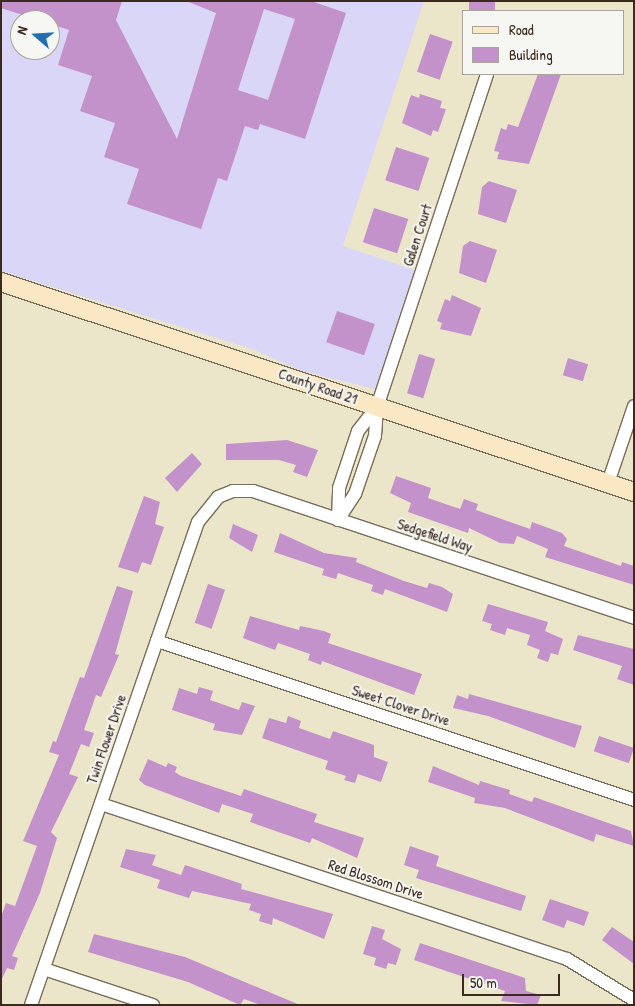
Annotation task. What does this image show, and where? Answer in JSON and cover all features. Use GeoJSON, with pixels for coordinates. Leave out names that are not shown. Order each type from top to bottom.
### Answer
{"type":"FeatureCollection","features":[{"type":"Feature","properties":{"kind":"street","name":"Galen Court"},"geometry":{"type":"LineString","coordinates":[[377,407],[487,75]]}},
{"type":"Feature","properties":{"kind":"street","name":"County Road 21"},"geometry":{"type":"LineString","coordinates":[[1,282],[634,492]]}},
{"type":"Feature","properties":{"kind":"street"},"geometry":{"type":"LineString","coordinates":[[608,483],[634,406]]}},
{"type":"Feature","properties":{"kind":"street"},"geometry":{"type":"LineString","coordinates":[[338,520],[339,488],[358,431],[377,407]]}},
{"type":"Feature","properties":{"kind":"street"},"geometry":{"type":"LineString","coordinates":[[338,520],[358,486],[375,436],[377,407]]}},
{"type":"Feature","properties":{"kind":"street","name":"Sedgefield Way"},"geometry":{"type":"LineString","coordinates":[[225,493],[253,491],[634,618]]}},
{"type":"Feature","properties":{"kind":"street","name":"Twin Flower Drive"},"geometry":{"type":"LineString","coordinates":[[31,1005],[198,522],[212,501],[225,493]]}},
{"type":"Feature","properties":{"kind":"street","name":"Sweet Clover Drive"},"geometry":{"type":"LineString","coordinates":[[157,641],[634,800]]}},
{"type":"Feature","properties":{"kind":"street","name":"Red Blossom Drive"},"geometry":{"type":"LineString","coordinates":[[101,804],[567,959],[634,1000]]}},
{"type":"Feature","properties":{"kind":"street"},"geometry":{"type":"LineString","coordinates":[[44,969],[153,1005]]}},
{"type":"Feature","properties":{"kind":"shaded area"},"geometry":{"type":"Polygon","coordinates":[[[1,1],[424,1],[343,246],[415,270],[375,389],[302,371],[252,349],[1,271],[1,1]]]}},
{"type":"Feature","properties":{"kind":"building"},"geometry":{"type":"Polygon","coordinates":[[[1,1],[122,1],[116,20],[177,139],[216,13],[186,1],[311,1],[346,13],[305,139],[260,124],[258,130],[245,126],[227,181],[218,178],[201,229],[127,204],[139,169],[104,157],[115,123],[80,111],[92,76],[58,65],[69,30],[60,27],[60,10],[10,11],[1,8],[1,1]],[[264,9],[238,90],[268,100],[295,19],[264,9]]]}},
{"type":"Feature","properties":{"kind":"building"},"geometry":{"type":"Polygon","coordinates":[[[469,1],[495,1],[495,10],[469,10],[469,1]]]}},
{"type":"Feature","properties":{"kind":"building"},"geometry":{"type":"Polygon","coordinates":[[[430,34],[453,42],[440,80],[417,72],[430,34]]]}},
{"type":"Feature","properties":{"kind":"building"},"geometry":{"type":"Polygon","coordinates":[[[538,75],[561,75],[529,164],[497,159],[499,152],[494,151],[501,128],[506,130],[508,124],[518,127],[538,75]]]}},
{"type":"Feature","properties":{"kind":"building"},"geometry":{"type":"Polygon","coordinates":[[[420,94],[442,101],[440,108],[446,109],[438,132],[433,130],[431,136],[402,123],[411,95],[419,98],[420,94]]]}},
{"type":"Feature","properties":{"kind":"building"},"geometry":{"type":"Polygon","coordinates":[[[396,147],[429,158],[418,191],[385,180],[396,147]]]}},
{"type":"Feature","properties":{"kind":"building"},"geometry":{"type":"Polygon","coordinates":[[[489,181],[517,190],[506,223],[478,214],[482,187],[489,181]]]}},
{"type":"Feature","properties":{"kind":"building"},"geometry":{"type":"Polygon","coordinates":[[[374,208],[408,219],[397,253],[363,242],[374,208]]]}},
{"type":"Feature","properties":{"kind":"building"},"geometry":{"type":"Polygon","coordinates":[[[470,241],[497,250],[486,283],[459,273],[463,246],[470,241]]]}},
{"type":"Feature","properties":{"kind":"building"},"geometry":{"type":"Polygon","coordinates":[[[452,295],[481,308],[471,336],[440,329],[442,323],[437,321],[445,299],[450,301],[452,295]]]}},
{"type":"Feature","properties":{"kind":"building"},"geometry":{"type":"Polygon","coordinates":[[[337,311],[375,324],[364,355],[326,342],[337,311]]]}},
{"type":"Feature","properties":{"kind":"building"},"geometry":{"type":"Polygon","coordinates":[[[419,354],[435,359],[423,398],[407,393],[419,354]]]}},
{"type":"Feature","properties":{"kind":"building"},"geometry":{"type":"Polygon","coordinates":[[[568,358],[588,364],[583,381],[563,375],[568,358]]]}},
{"type":"Feature","properties":{"kind":"building"},"geometry":{"type":"Polygon","coordinates":[[[287,440],[318,450],[307,477],[293,472],[296,465],[279,460],[226,460],[226,444],[287,440]]]}},
{"type":"Feature","properties":{"kind":"building"},"geometry":{"type":"Polygon","coordinates":[[[192,453],[202,464],[177,492],[165,478],[192,453]]]}},
{"type":"Feature","properties":{"kind":"building"},"geometry":{"type":"Polygon","coordinates":[[[396,476],[431,488],[428,498],[460,509],[464,499],[478,504],[476,510],[530,529],[532,522],[562,533],[567,539],[564,546],[621,566],[622,562],[634,566],[634,585],[545,557],[548,549],[517,536],[514,544],[500,543],[469,528],[468,533],[408,512],[411,503],[390,493],[396,476]]]}},
{"type":"Feature","properties":{"kind":"building"},"geometry":{"type":"Polygon","coordinates":[[[144,496],[160,502],[155,524],[164,527],[151,565],[142,562],[138,573],[118,567],[144,496]]]}},
{"type":"Feature","properties":{"kind":"building"},"geometry":{"type":"Polygon","coordinates":[[[233,524],[258,535],[252,552],[229,538],[233,524]]]}},
{"type":"Feature","properties":{"kind":"building"},"geometry":{"type":"Polygon","coordinates":[[[280,533],[324,553],[357,558],[356,562],[404,581],[427,588],[429,583],[442,587],[453,594],[447,612],[385,589],[383,595],[371,591],[373,585],[338,573],[336,579],[322,575],[324,569],[274,552],[280,533]]]}},
{"type":"Feature","properties":{"kind":"building"},"geometry":{"type":"Polygon","coordinates":[[[208,584],[225,590],[212,629],[195,623],[208,584]]]}},
{"type":"Feature","properties":{"kind":"building"},"geometry":{"type":"Polygon","coordinates":[[[117,586],[133,591],[115,654],[119,655],[101,697],[96,695],[84,730],[94,733],[89,747],[81,744],[69,774],[78,777],[51,832],[57,838],[40,893],[12,956],[18,958],[14,970],[7,968],[1,981],[1,917],[6,903],[15,906],[37,846],[23,841],[59,755],[49,752],[53,741],[56,742],[80,677],[84,678],[117,586]]]}},
{"type":"Feature","properties":{"kind":"building"},"geometry":{"type":"Polygon","coordinates":[[[488,604],[548,622],[545,631],[563,639],[558,655],[551,653],[548,662],[537,658],[540,650],[527,645],[530,635],[507,628],[505,635],[490,630],[492,624],[482,621],[488,604]]]}},
{"type":"Feature","properties":{"kind":"building"},"geometry":{"type":"Polygon","coordinates":[[[250,616],[299,630],[300,626],[324,631],[331,634],[328,643],[422,674],[414,695],[322,661],[321,665],[308,660],[310,654],[278,643],[275,650],[243,638],[250,616]]]}},
{"type":"Feature","properties":{"kind":"building"},"geometry":{"type":"Polygon","coordinates":[[[578,635],[634,649],[634,685],[617,679],[622,666],[573,650],[578,635]]]}},
{"type":"Feature","properties":{"kind":"building"},"geometry":{"type":"Polygon","coordinates":[[[199,687],[213,691],[210,700],[239,710],[242,702],[255,706],[242,735],[213,730],[215,724],[172,710],[179,688],[197,694],[199,687]]]}},
{"type":"Feature","properties":{"kind":"building"},"geometry":{"type":"Polygon","coordinates":[[[469,694],[582,726],[575,748],[488,716],[453,708],[457,695],[468,699],[469,694]]]}},
{"type":"Feature","properties":{"kind":"building"},"geometry":{"type":"Polygon","coordinates":[[[288,716],[301,721],[299,728],[330,739],[333,731],[374,745],[374,757],[388,762],[381,782],[358,774],[355,783],[344,780],[346,776],[325,769],[328,761],[262,738],[269,718],[286,723],[288,716]]]}},
{"type":"Feature","properties":{"kind":"building"},"geometry":{"type":"Polygon","coordinates":[[[599,736],[634,748],[629,763],[594,751],[599,736]]]}},
{"type":"Feature","properties":{"kind":"building"},"geometry":{"type":"Polygon","coordinates":[[[148,759],[166,767],[168,763],[177,767],[175,772],[181,776],[241,796],[244,789],[317,814],[314,822],[364,838],[357,858],[312,838],[310,843],[250,822],[253,814],[222,804],[219,813],[145,785],[139,780],[148,759]]]}},
{"type":"Feature","properties":{"kind":"building"},"geometry":{"type":"Polygon","coordinates":[[[433,766],[479,785],[480,781],[510,790],[509,794],[532,802],[534,797],[631,831],[634,846],[596,834],[594,842],[505,808],[474,803],[475,798],[428,782],[433,766]]]}},
{"type":"Feature","properties":{"kind":"building"},"geometry":{"type":"Polygon","coordinates":[[[410,846],[439,856],[436,866],[526,896],[521,911],[416,878],[419,870],[404,865],[410,846]]]}},
{"type":"Feature","properties":{"kind":"building"},"geometry":{"type":"Polygon","coordinates":[[[126,849],[156,855],[152,865],[181,875],[185,865],[242,884],[241,889],[333,914],[324,939],[273,918],[272,925],[259,921],[261,914],[249,910],[251,904],[192,891],[189,898],[157,888],[160,880],[120,867],[126,849]]]}},
{"type":"Feature","properties":{"kind":"building"},"geometry":{"type":"Polygon","coordinates":[[[550,899],[589,912],[584,926],[567,920],[564,928],[542,920],[550,899]]]}},
{"type":"Feature","properties":{"kind":"building"},"geometry":{"type":"Polygon","coordinates":[[[372,926],[385,930],[382,939],[401,949],[396,965],[388,963],[386,969],[374,965],[376,958],[363,954],[372,926]]]}},
{"type":"Feature","properties":{"kind":"building"},"geometry":{"type":"Polygon","coordinates":[[[612,927],[634,942],[634,964],[602,940],[612,927]]]}},
{"type":"Feature","properties":{"kind":"building"},"geometry":{"type":"Polygon","coordinates":[[[94,934],[185,957],[300,1005],[261,1005],[244,999],[240,1005],[188,982],[88,952],[94,934]]]}},
{"type":"Feature","properties":{"kind":"building"},"geometry":{"type":"Polygon","coordinates":[[[420,943],[525,978],[526,991],[541,995],[537,1005],[501,1001],[505,991],[414,960],[420,943]]]}}]}
